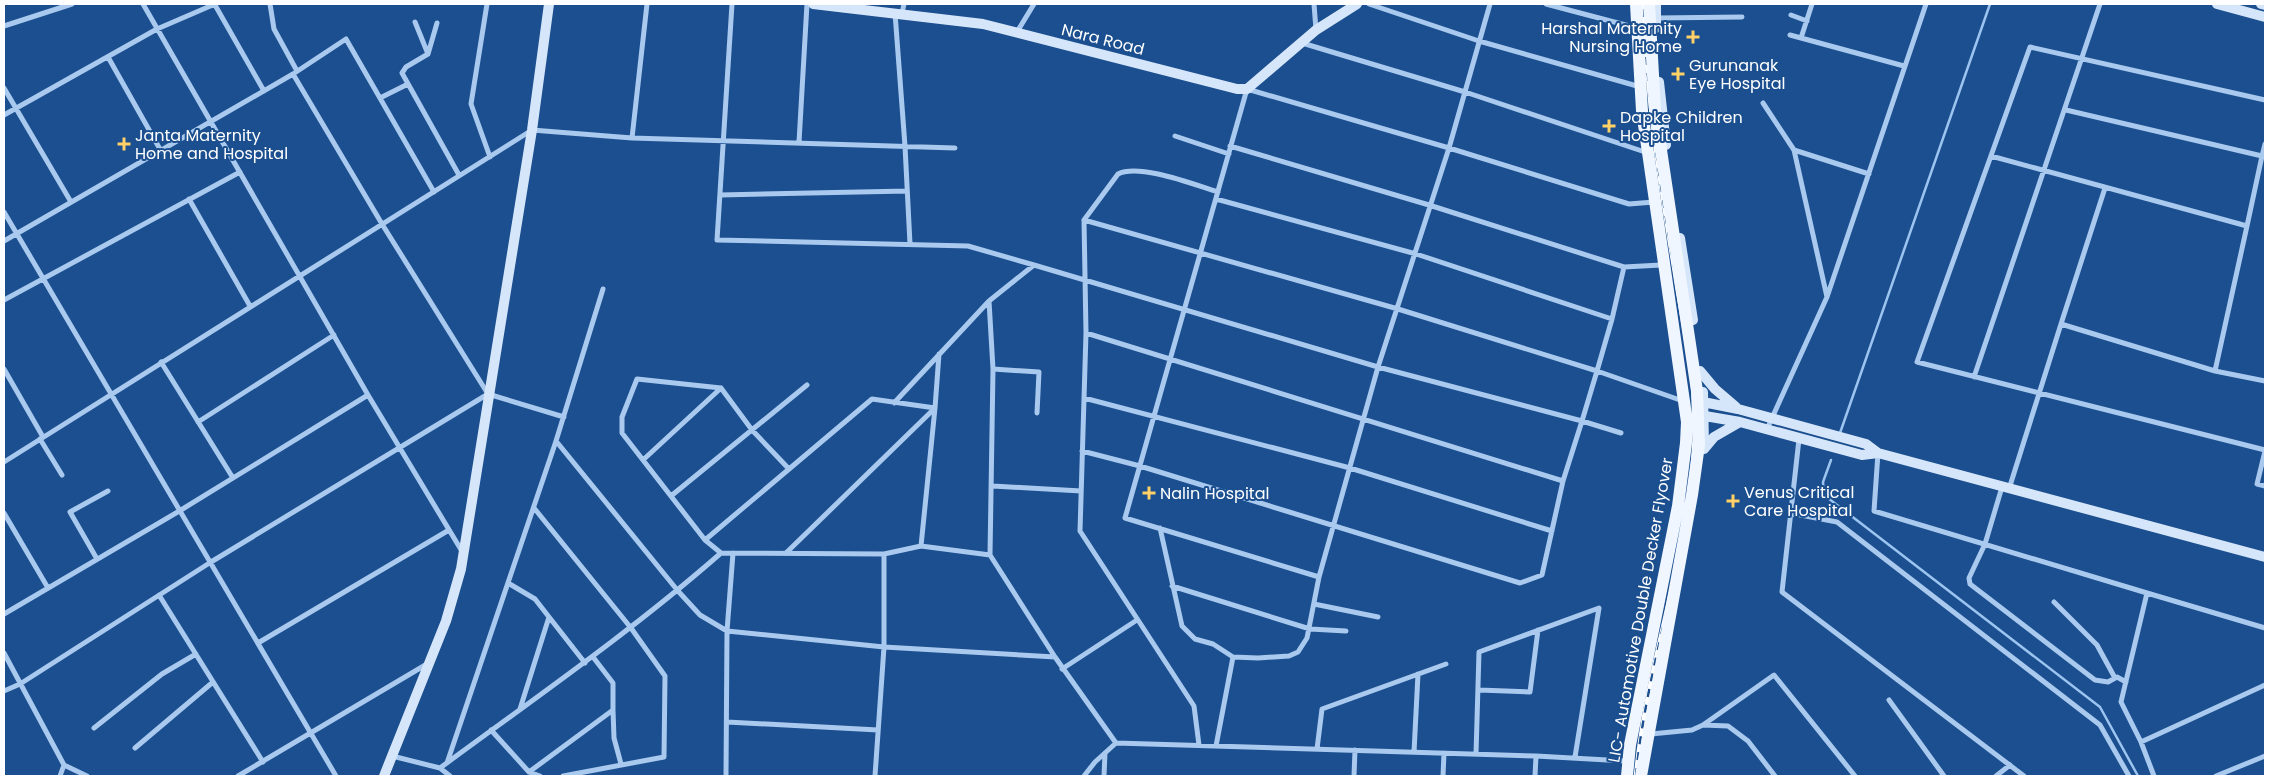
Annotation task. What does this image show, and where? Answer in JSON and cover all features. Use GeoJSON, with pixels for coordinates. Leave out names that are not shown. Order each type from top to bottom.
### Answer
{"type":"FeatureCollection","features":[{"type":"Feature","properties":{"kind":"main road"},"geometry":{"type":"LineString","coordinates":[[384,776],[446,621],[463,554],[532,130],[549,4]]}},
{"type":"Feature","properties":{"kind":"main road","name":"Nara Road"},"geometry":{"type":"LineString","coordinates":[[814,4],[901,10],[983,24],[1237,89],[1246,89]]}},
{"type":"Feature","properties":{"kind":"main road"},"geometry":{"type":"LineString","coordinates":[[1246,89],[1316,30],[1357,4]]}},
{"type":"Feature","properties":{"kind":"main road"},"geometry":{"type":"LineString","coordinates":[[1626,776],[1627,743],[1671,518],[1680,462],[1682,415],[1644,152],[1632,4]]}},
{"type":"Feature","properties":{"kind":"main road","name":"LIC- Automotive Double Decker Flyover"},"geometry":{"type":"LineString","coordinates":[[1626,776],[1630,744],[1678,506],[1687,422],[1642,111],[1636,4]]}},
{"type":"Feature","properties":{"kind":"main road","name":"LIC- Automotive Double Decker Flyover"},"geometry":{"type":"LineString","coordinates":[[1641,776],[1692,495],[1699,432],[1697,391],[1655,110],[1649,4]]}},
{"type":"Feature","properties":{"kind":"main road"},"geometry":{"type":"LineString","coordinates":[[1646,776],[1704,449],[1704,402],[1659,82],[1656,4]]}},
{"type":"Feature","properties":{"kind":"main road"},"geometry":{"type":"LineString","coordinates":[[2217,4],[2260,9],[2265,5]]}},
{"type":"Feature","properties":{"kind":"main road"},"geometry":{"type":"LineString","coordinates":[[1700,371],[1715,389],[1738,409]]}},
{"type":"Feature","properties":{"kind":"main road"},"geometry":{"type":"LineString","coordinates":[[1680,400],[1704,402],[1773,418],[1866,444],[1878,453],[2265,557]]}},
{"type":"Feature","properties":{"kind":"main road"},"geometry":{"type":"LineString","coordinates":[[1682,415],[1704,414],[1862,455],[1878,453]]}},
{"type":"Feature","properties":{"kind":"main road"},"geometry":{"type":"LineString","coordinates":[[1704,449],[1714,437],[1740,422]]}},
{"type":"Feature","properties":{"kind":"street"},"geometry":{"type":"LineString","coordinates":[[4,26],[72,4]]}},
{"type":"Feature","properties":{"kind":"street"},"geometry":{"type":"LineString","coordinates":[[143,4],[368,395],[463,554]]}},
{"type":"Feature","properties":{"kind":"street"},"geometry":{"type":"LineString","coordinates":[[4,115],[157,29],[215,4],[264,91]]}},
{"type":"Feature","properties":{"kind":"street"},"geometry":{"type":"LineString","coordinates":[[270,4],[274,29],[295,73],[382,224],[488,394],[564,417]]}},
{"type":"Feature","properties":{"kind":"street"},"geometry":{"type":"LineString","coordinates":[[488,4],[471,104],[490,157]]}},
{"type":"Feature","properties":{"kind":"street"},"geometry":{"type":"LineString","coordinates":[[632,138],[647,4]]}},
{"type":"Feature","properties":{"kind":"street"},"geometry":{"type":"LineString","coordinates":[[732,4],[717,240],[968,246],[1378,367],[1621,433]]}},
{"type":"Feature","properties":{"kind":"street"},"geometry":{"type":"LineString","coordinates":[[799,142],[807,4]]}},
{"type":"Feature","properties":{"kind":"street"},"geometry":{"type":"LineString","coordinates":[[1017,33],[1034,4]]}},
{"type":"Feature","properties":{"kind":"street"},"geometry":{"type":"LineString","coordinates":[[1314,4],[1316,30]]}},
{"type":"Feature","properties":{"kind":"street"},"geometry":{"type":"LineString","coordinates":[[1369,4],[1479,41],[1638,86]]}},
{"type":"Feature","properties":{"kind":"street"},"geometry":{"type":"LineString","coordinates":[[1160,528],[1182,626],[1195,639],[1213,644],[1233,657],[1289,656],[1298,652],[1307,638],[1310,629],[1319,577],[1378,367],[1449,148],[1490,4]]}},
{"type":"Feature","properties":{"kind":"street"},"geometry":{"type":"LineString","coordinates":[[1546,4],[1633,27]]}},
{"type":"Feature","properties":{"kind":"street"},"geometry":{"type":"LineString","coordinates":[[1801,38],[1812,4]]}},
{"type":"Feature","properties":{"kind":"street"},"geometry":{"type":"LineString","coordinates":[[1766,430],[1827,297],[1926,4]]}},
{"type":"Feature","properties":{"kind":"street"},"geometry":{"type":"LineString","coordinates":[[1974,377],[2066,110],[2100,4]]}},
{"type":"Feature","properties":{"kind":"street"},"geometry":{"type":"LineString","coordinates":[[901,10],[910,244]]}},
{"type":"Feature","properties":{"kind":"street"},"geometry":{"type":"LineString","coordinates":[[1791,16],[1807,21]]}},
{"type":"Feature","properties":{"kind":"street"},"geometry":{"type":"LineString","coordinates":[[1656,18],[1742,17]]}},
{"type":"Feature","properties":{"kind":"street"},"geometry":{"type":"LineString","coordinates":[[415,22],[428,54]]}},
{"type":"Feature","properties":{"kind":"street"},"geometry":{"type":"LineString","coordinates":[[437,24],[428,54],[403,70],[408,84],[460,175]]}},
{"type":"Feature","properties":{"kind":"street"},"geometry":{"type":"LineString","coordinates":[[1790,35],[1904,66]]}},
{"type":"Feature","properties":{"kind":"street"},"geometry":{"type":"LineString","coordinates":[[4,241],[211,123],[295,73],[346,39],[434,192]]}},
{"type":"Feature","properties":{"kind":"street"},"geometry":{"type":"LineString","coordinates":[[1302,43],[1465,92],[1644,152]]}},
{"type":"Feature","properties":{"kind":"street"},"geometry":{"type":"LineString","coordinates":[[2265,100],[2030,47],[1917,362],[2265,450],[2257,484],[2265,486]]}},
{"type":"Feature","properties":{"kind":"street"},"geometry":{"type":"LineString","coordinates":[[108,56],[161,151]]}},
{"type":"Feature","properties":{"kind":"street"},"geometry":{"type":"LineString","coordinates":[[380,98],[408,84]]}},
{"type":"Feature","properties":{"kind":"street"},"geometry":{"type":"LineString","coordinates":[[4,88],[71,202]]}},
{"type":"Feature","properties":{"kind":"street"},"geometry":{"type":"LineString","coordinates":[[1319,577],[1124,518],[1185,310],[1246,89],[1449,148],[1629,204],[1674,199]]}},
{"type":"Feature","properties":{"kind":"street"},"geometry":{"type":"LineString","coordinates":[[1763,103],[1794,150],[1827,297]]}},
{"type":"Feature","properties":{"kind":"street"},"geometry":{"type":"LineString","coordinates":[[2066,110],[2262,156]]}},
{"type":"Feature","properties":{"kind":"street"},"geometry":{"type":"LineString","coordinates":[[4,462],[532,130],[632,138],[723,139],[955,148]]}},
{"type":"Feature","properties":{"kind":"street"},"geometry":{"type":"LineString","coordinates":[[1175,136],[1228,154]]}},
{"type":"Feature","properties":{"kind":"street"},"geometry":{"type":"LineString","coordinates":[[2215,371],[2265,144]]}},
{"type":"Feature","properties":{"kind":"street"},"geometry":{"type":"LineString","coordinates":[[1230,146],[1429,205],[1624,267],[1661,265]]}},
{"type":"Feature","properties":{"kind":"street"},"geometry":{"type":"LineString","coordinates":[[1794,150],[1869,174]]}},
{"type":"Feature","properties":{"kind":"street"},"geometry":{"type":"LineString","coordinates":[[1991,156],[2044,173],[2247,226]]}},
{"type":"Feature","properties":{"kind":"street"},"geometry":{"type":"LineString","coordinates":[[4,300],[240,172]]}},
{"type":"Feature","properties":{"kind":"street"},"geometry":{"type":"LineString","coordinates":[[1199,745],[1194,706],[1080,532],[1087,281],[1084,220],[1118,174],[1123,172],[1149,173],[1218,192]]}},
{"type":"Feature","properties":{"kind":"street"},"geometry":{"type":"LineString","coordinates":[[2105,188],[2039,393],[1986,544],[1970,578],[1970,584],[2095,680],[2108,682],[2115,678]]}},
{"type":"Feature","properties":{"kind":"street"},"geometry":{"type":"LineString","coordinates":[[720,195],[908,191]]}},
{"type":"Feature","properties":{"kind":"street"},"geometry":{"type":"LineString","coordinates":[[189,199],[250,306]]}},
{"type":"Feature","properties":{"kind":"street"},"geometry":{"type":"LineString","coordinates":[[1216,199],[1416,254],[1612,319]]}},
{"type":"Feature","properties":{"kind":"street"},"geometry":{"type":"LineString","coordinates":[[4,212],[336,776]]}},
{"type":"Feature","properties":{"kind":"street"},"geometry":{"type":"LineString","coordinates":[[1084,220],[1398,309],[1597,370],[1680,400]]}},
{"type":"Feature","properties":{"kind":"street"},"geometry":{"type":"LineString","coordinates":[[894,403],[989,301],[1034,265]]}},
{"type":"Feature","properties":{"kind":"street"},"geometry":{"type":"LineString","coordinates":[[1082,451],[1140,466],[1520,583],[1542,575],[1563,481],[1612,319],[1624,267]]}},
{"type":"Feature","properties":{"kind":"street"},"geometry":{"type":"LineString","coordinates":[[447,763],[564,417],[603,289]]}},
{"type":"Feature","properties":{"kind":"street"},"geometry":{"type":"LineString","coordinates":[[989,301],[993,369],[993,486],[990,555],[1062,669],[1116,742]]}},
{"type":"Feature","properties":{"kind":"street"},"geometry":{"type":"LineString","coordinates":[[2061,324],[2215,371],[2265,381]]}},
{"type":"Feature","properties":{"kind":"street"},"geometry":{"type":"LineString","coordinates":[[1086,333],[1170,361],[1365,418],[1563,481]]}},
{"type":"Feature","properties":{"kind":"street"},"geometry":{"type":"LineString","coordinates":[[198,422],[334,335]]}},
{"type":"Feature","properties":{"kind":"street"},"geometry":{"type":"LineString","coordinates":[[921,546],[939,354]]}},
{"type":"Feature","properties":{"kind":"street"},"geometry":{"type":"LineString","coordinates":[[161,362],[233,478]]}},
{"type":"Feature","properties":{"kind":"street"},"geometry":{"type":"LineString","coordinates":[[4,369],[62,475]]}},
{"type":"Feature","properties":{"kind":"street"},"geometry":{"type":"LineString","coordinates":[[993,369],[1039,372],[1037,413]]}},
{"type":"Feature","properties":{"kind":"street"},"geometry":{"type":"LineString","coordinates":[[721,553],[705,540],[622,433],[622,416],[637,378],[721,388],[752,430],[789,469]]}},
{"type":"Feature","properties":{"kind":"street"},"geometry":{"type":"LineString","coordinates":[[671,496],[807,384]]}},
{"type":"Feature","properties":{"kind":"street"},"geometry":{"type":"LineString","coordinates":[[643,460],[721,388]]}},
{"type":"Feature","properties":{"kind":"street"},"geometry":{"type":"LineString","coordinates":[[4,691],[20,684],[211,562],[488,394]]}},
{"type":"Feature","properties":{"kind":"street"},"geometry":{"type":"LineString","coordinates":[[4,614],[180,510],[368,395]]}},
{"type":"Feature","properties":{"kind":"street"},"geometry":{"type":"LineString","coordinates":[[1084,398],[1350,468],[1552,531]]}},
{"type":"Feature","properties":{"kind":"street"},"geometry":{"type":"LineString","coordinates":[[705,540],[872,399],[935,408]]}},
{"type":"Feature","properties":{"kind":"street"},"geometry":{"type":"LineString","coordinates":[[786,553],[935,408]]}},
{"type":"Feature","properties":{"kind":"street"},"geometry":{"type":"LineString","coordinates":[[1799,439],[1782,592],[2024,776]]}},
{"type":"Feature","properties":{"kind":"street"},"geometry":{"type":"LineString","coordinates":[[556,441],[678,591],[700,614],[727,631],[884,647],[1055,657]]}},
{"type":"Feature","properties":{"kind":"street"},"geometry":{"type":"LineString","coordinates":[[1878,453],[1874,511],[2265,628]]}},
{"type":"Feature","properties":{"kind":"street"},"geometry":{"type":"LineString","coordinates":[[993,486],[1081,491]]}},
{"type":"Feature","properties":{"kind":"street"},"geometry":{"type":"LineString","coordinates":[[97,559],[70,512],[108,491]]}},
{"type":"Feature","properties":{"kind":"street"},"geometry":{"type":"LineString","coordinates":[[534,508],[631,628],[665,676],[664,757],[563,776]]}},
{"type":"Feature","properties":{"kind":"street"},"geometry":{"type":"LineString","coordinates":[[4,513],[48,588]]}},
{"type":"Feature","properties":{"kind":"street"},"geometry":{"type":"LineString","coordinates":[[1790,513],[1837,522],[2100,725],[2128,776]]}},
{"type":"Feature","properties":{"kind":"street"},"geometry":{"type":"LineString","coordinates":[[258,642],[449,530]]}},
{"type":"Feature","properties":{"kind":"street"},"geometry":{"type":"LineString","coordinates":[[440,768],[631,628],[678,591],[721,553],[884,554],[921,546],[990,555]]}},
{"type":"Feature","properties":{"kind":"street"},"geometry":{"type":"LineString","coordinates":[[726,776],[727,631],[733,552]]}},
{"type":"Feature","properties":{"kind":"street"},"geometry":{"type":"LineString","coordinates":[[875,776],[884,647],[884,554]]}},
{"type":"Feature","properties":{"kind":"street"},"geometry":{"type":"LineString","coordinates":[[508,583],[535,599],[585,663]]}},
{"type":"Feature","properties":{"kind":"street"},"geometry":{"type":"LineString","coordinates":[[1172,586],[1310,629],[1346,632]]}},
{"type":"Feature","properties":{"kind":"street"},"geometry":{"type":"LineString","coordinates":[[2147,593],[2121,702],[2154,776]]}},
{"type":"Feature","properties":{"kind":"street"},"geometry":{"type":"LineString","coordinates":[[159,595],[262,762]]}},
{"type":"Feature","properties":{"kind":"street"},"geometry":{"type":"LineString","coordinates":[[2054,602],[2097,645],[2115,678],[2126,682]]}},
{"type":"Feature","properties":{"kind":"street"},"geometry":{"type":"LineString","coordinates":[[1314,604],[1378,618]]}},
{"type":"Feature","properties":{"kind":"street"},"geometry":{"type":"LineString","coordinates":[[1476,754],[1479,652],[1599,608],[1575,757]]}},
{"type":"Feature","properties":{"kind":"street"},"geometry":{"type":"LineString","coordinates":[[519,710],[549,617]]}},
{"type":"Feature","properties":{"kind":"street"},"geometry":{"type":"LineString","coordinates":[[1062,669],[1137,620]]}},
{"type":"Feature","properties":{"kind":"street"},"geometry":{"type":"LineString","coordinates":[[1479,690],[1530,692],[1538,630]]}},
{"type":"Feature","properties":{"kind":"street"},"geometry":{"type":"LineString","coordinates":[[4,654],[64,765],[87,776]]}},
{"type":"Feature","properties":{"kind":"street"},"geometry":{"type":"LineString","coordinates":[[94,728],[162,674],[196,654]]}},
{"type":"Feature","properties":{"kind":"street"},"geometry":{"type":"LineString","coordinates":[[593,657],[613,683],[614,738],[621,764]]}},
{"type":"Feature","properties":{"kind":"street"},"geometry":{"type":"LineString","coordinates":[[1216,746],[1233,657]]}},
{"type":"Feature","properties":{"kind":"street"},"geometry":{"type":"LineString","coordinates":[[238,776],[430,663]]}},
{"type":"Feature","properties":{"kind":"street"},"geometry":{"type":"LineString","coordinates":[[1317,749],[1322,708],[1446,664]]}},
{"type":"Feature","properties":{"kind":"street"},"geometry":{"type":"LineString","coordinates":[[1414,752],[1418,674]]}},
{"type":"Feature","properties":{"kind":"street"},"geometry":{"type":"LineString","coordinates":[[1652,734],[1692,730],[1703,725],[1774,675],[1855,776]]}},
{"type":"Feature","properties":{"kind":"street"},"geometry":{"type":"LineString","coordinates":[[135,748],[213,682]]}},
{"type":"Feature","properties":{"kind":"street"},"geometry":{"type":"LineString","coordinates":[[2140,742],[2265,685]]}},
{"type":"Feature","properties":{"kind":"street"},"geometry":{"type":"LineString","coordinates":[[1888,700],[1944,776]]}},
{"type":"Feature","properties":{"kind":"street"},"geometry":{"type":"LineString","coordinates":[[529,772],[613,710]]}},
{"type":"Feature","properties":{"kind":"street"},"geometry":{"type":"LineString","coordinates":[[727,722],[878,730]]}},
{"type":"Feature","properties":{"kind":"street"},"geometry":{"type":"LineString","coordinates":[[1703,725],[1728,726],[1748,741],[1775,776]]}},
{"type":"Feature","properties":{"kind":"street"},"geometry":{"type":"LineString","coordinates":[[491,730],[529,772],[540,776]]}},
{"type":"Feature","properties":{"kind":"street"},"geometry":{"type":"LineString","coordinates":[[1084,776],[1116,742],[1575,757],[1625,761]]}},
{"type":"Feature","properties":{"kind":"street"},"geometry":{"type":"LineString","coordinates":[[1354,776],[1355,750]]}},
{"type":"Feature","properties":{"kind":"street"},"geometry":{"type":"LineString","coordinates":[[1104,776],[1105,753]]}},
{"type":"Feature","properties":{"kind":"street"},"geometry":{"type":"LineString","coordinates":[[1443,776],[1444,753]]}},
{"type":"Feature","properties":{"kind":"street"},"geometry":{"type":"LineString","coordinates":[[392,756],[440,768],[450,776]]}},
{"type":"Feature","properties":{"kind":"street"},"geometry":{"type":"LineString","coordinates":[[1535,776],[1536,756]]}},
{"type":"Feature","properties":{"kind":"street"},"geometry":{"type":"LineString","coordinates":[[2216,776],[2265,756]]}},
{"type":"Feature","properties":{"kind":"street"},"geometry":{"type":"LineString","coordinates":[[60,776],[64,765]]}},
{"type":"Feature","properties":{"kind":"street"},"geometry":{"type":"LineString","coordinates":[[1996,776],[2010,765]]}},
{"type":"Feature","properties":{"kind":"waterway"},"geometry":{"type":"LineString","coordinates":[[1840,433],[1990,4]]}},
{"type":"Feature","properties":{"kind":"waterway"},"geometry":{"type":"LineString","coordinates":[[1831,460],[1823,482],[1824,495],[2100,707],[2138,776]]}},
{"type":"Feature","properties":{"kind":"railway"},"geometry":{"type":"LineString","coordinates":[[1636,776],[1650,686],[1688,508],[1695,417],[1690,363],[1655,139],[1645,38],[1644,4]]}},
{"type":"Feature","properties":{"kind":"place","name":"Harshal Maternity Nursing Home"},"geometry":{"type":"Point","coordinates":[1693,37]}},
{"type":"Feature","properties":{"kind":"place","name":"Gurunanak Eye Hospital"},"geometry":{"type":"Point","coordinates":[1678,74]}},
{"type":"Feature","properties":{"kind":"place","name":"Dapke Children Hospital"},"geometry":{"type":"Point","coordinates":[1609,126]}},
{"type":"Feature","properties":{"kind":"place","name":"Janta Maternity Home and Hospital"},"geometry":{"type":"Point","coordinates":[124,144]}},
{"type":"Feature","properties":{"kind":"place","name":"Nalin Hospital"},"geometry":{"type":"Point","coordinates":[1149,493]}},
{"type":"Feature","properties":{"kind":"place","name":"Venus Critical Care Hospital"},"geometry":{"type":"Point","coordinates":[1733,501]}}]}
